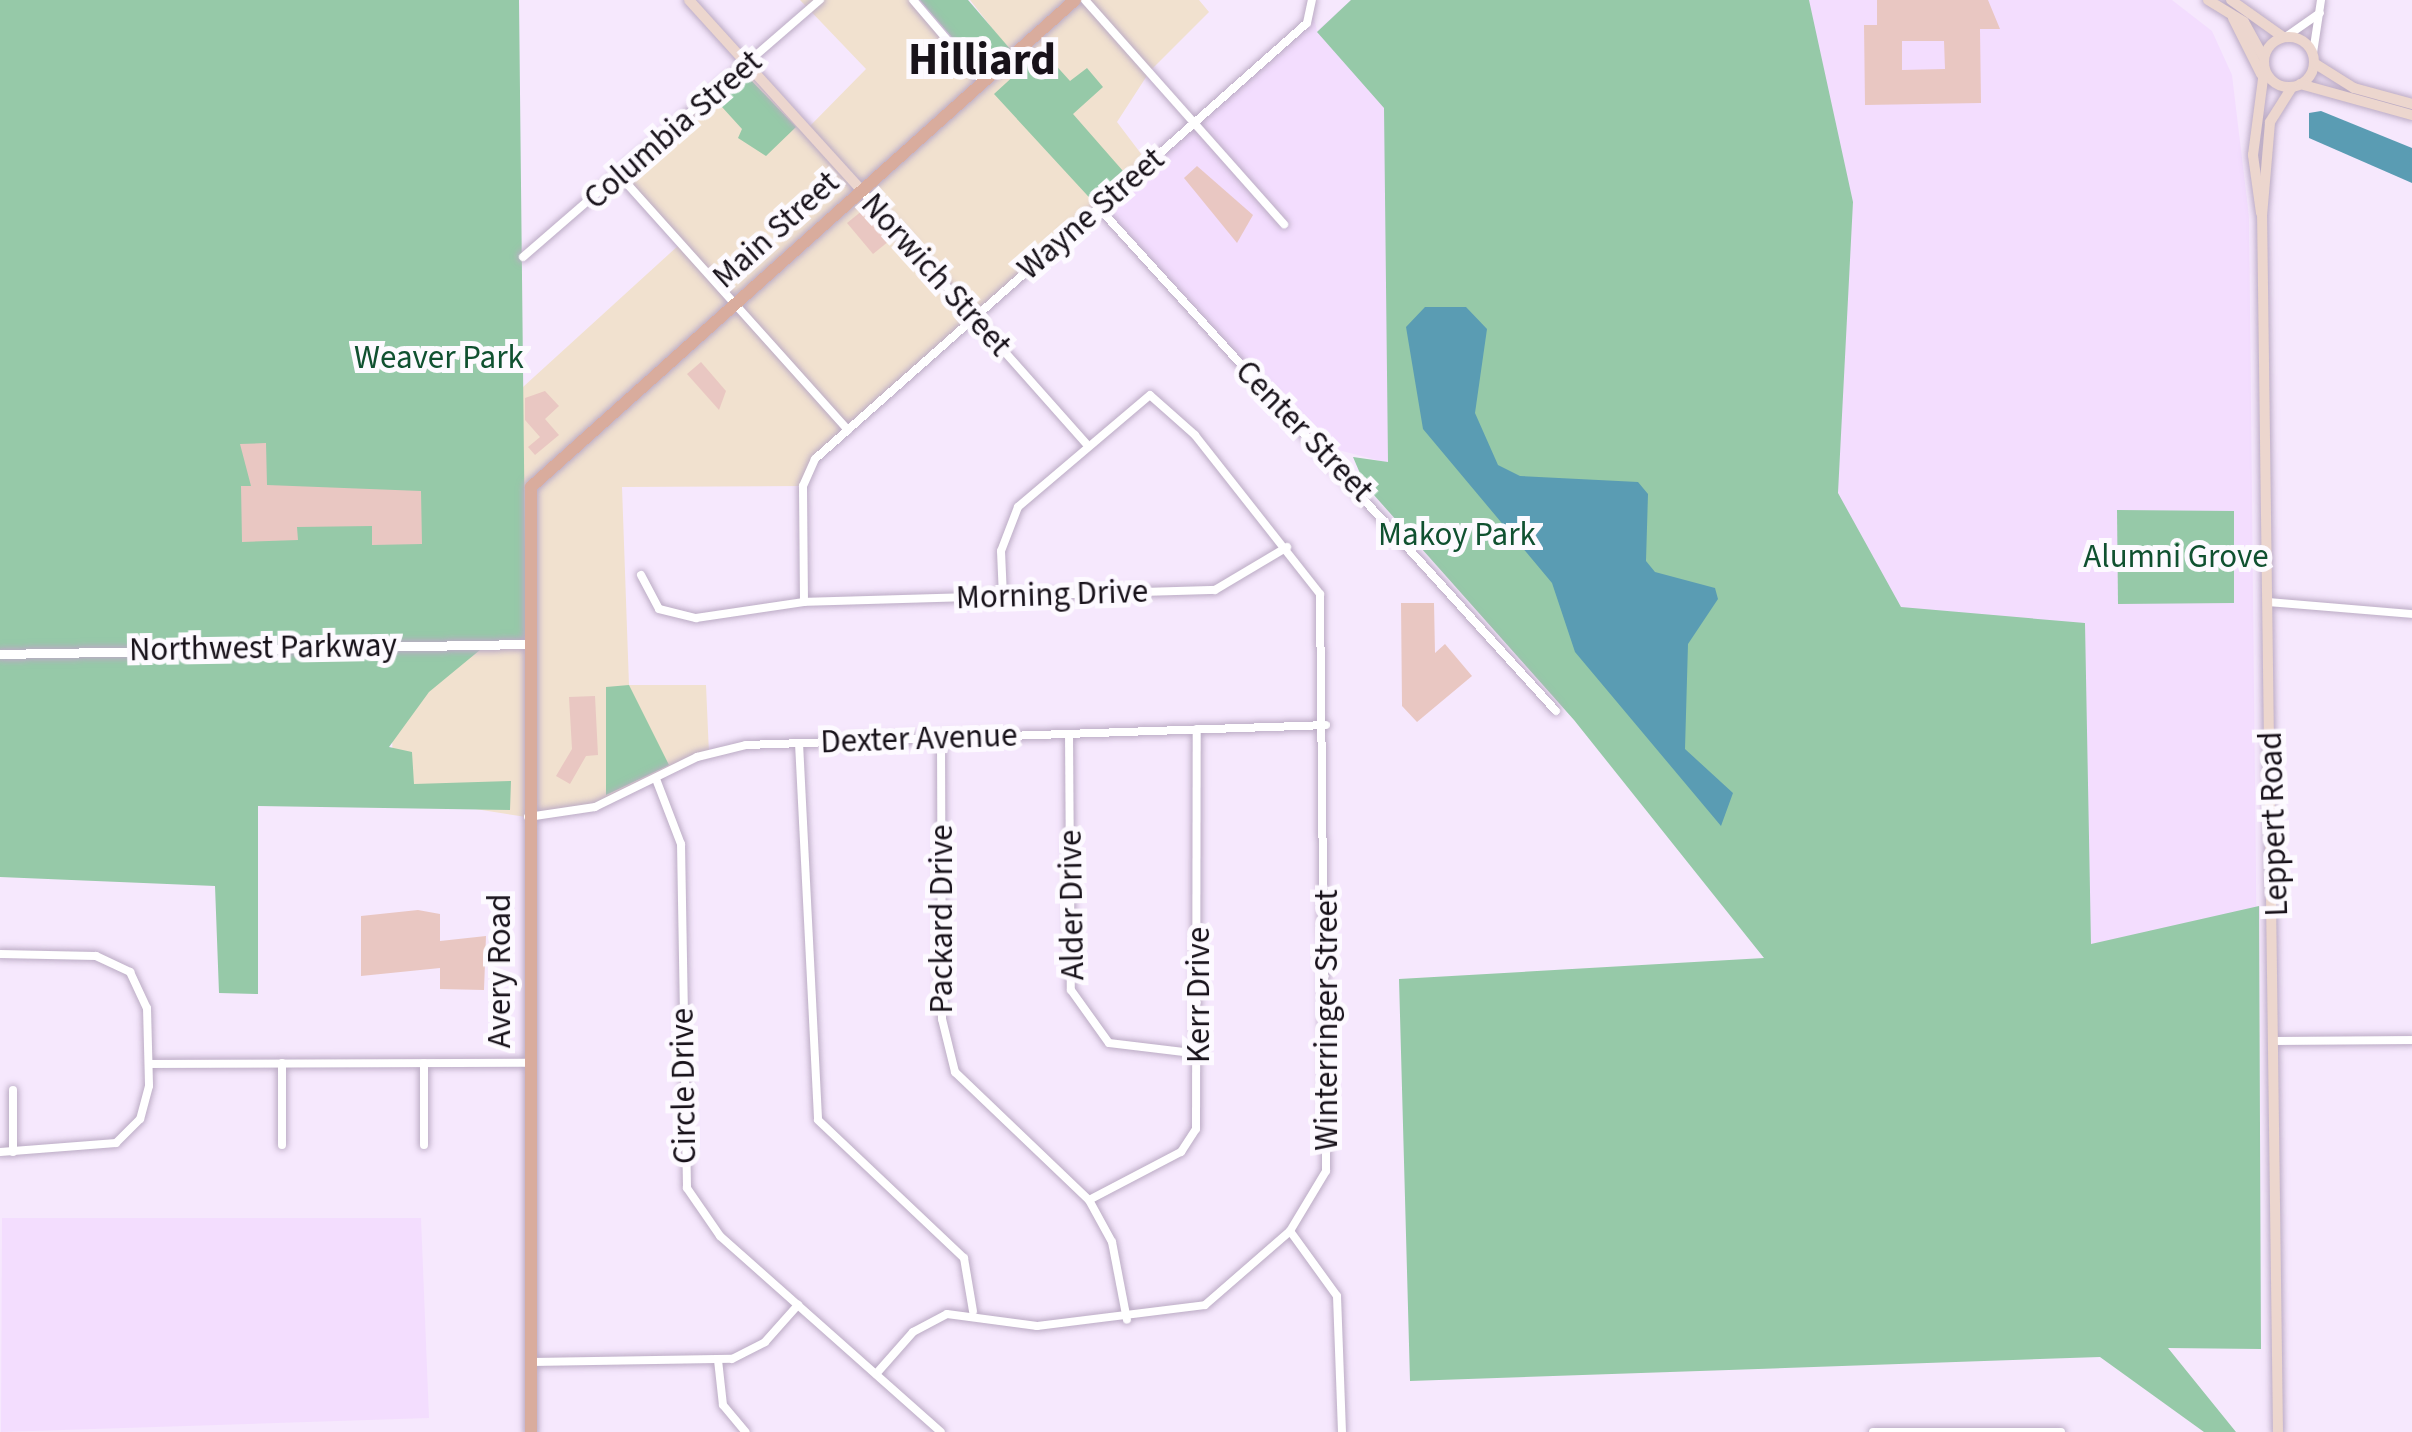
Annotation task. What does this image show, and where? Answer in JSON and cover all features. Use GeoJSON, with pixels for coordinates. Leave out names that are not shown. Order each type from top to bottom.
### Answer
{"type":"FeatureCollection","features":[{"type":"Feature","properties":{"kind":"main road","name":"Norwich Street"},"geometry":{"type":"LineString","coordinates":[[689,0],[861,190]]}},
{"type":"Feature","properties":{"kind":"main road","name":"Main Street"},"geometry":{"type":"LineString","coordinates":[[526,509],[542,472],[1075,0]]}},
{"type":"Feature","properties":{"kind":"main road"},"geometry":{"type":"LineString","coordinates":[[2209,0],[2234,18],[2264,69],[2296,85],[2412,115]]}},
{"type":"Feature","properties":{"kind":"main road"},"geometry":{"type":"LineString","coordinates":[[2231,0],[2354,88],[2412,104]]}},
{"type":"Feature","properties":{"kind":"main road"},"geometry":{"type":"LineString","coordinates":[[2234,18],[2264,69]]}},
{"type":"Feature","properties":{"kind":"main road"},"geometry":{"type":"LineString","coordinates":[[2264,69],[2285,36]]}},
{"type":"Feature","properties":{"kind":"main road","name":"Leppert Road"},"geometry":{"type":"LineString","coordinates":[[2278,1432],[2277,1040],[2262,216],[2270,122],[2313,58]]}},
{"type":"Feature","properties":{"kind":"main road","name":"Leppert Road"},"geometry":{"type":"LineString","coordinates":[[2262,216],[2253,155],[2264,69]]}},
{"type":"Feature","properties":{"kind":"main road","name":"Avery Road"},"geometry":{"type":"LineString","coordinates":[[526,509],[531,1432]]}},
{"type":"Feature","properties":{"kind":"street","name":"Columbia Street"},"geometry":{"type":"LineString","coordinates":[[523,257],[621,177],[820,0]]}},
{"type":"Feature","properties":{"kind":"street"},"geometry":{"type":"LineString","coordinates":[[913,0],[983,82]]}},
{"type":"Feature","properties":{"kind":"street"},"geometry":{"type":"LineString","coordinates":[[1085,0],[1284,224]]}},
{"type":"Feature","properties":{"kind":"street","name":"Wayne Street"},"geometry":{"type":"LineString","coordinates":[[804,602],[806,471],[1313,14],[1312,0]]}},
{"type":"Feature","properties":{"kind":"street"},"geometry":{"type":"LineString","coordinates":[[2313,58],[2321,0]]}},
{"type":"Feature","properties":{"kind":"street"},"geometry":{"type":"LineString","coordinates":[[2285,36],[2321,11]]}},
{"type":"Feature","properties":{"kind":"street"},"geometry":{"type":"LineString","coordinates":[[621,177],[848,430]]}},
{"type":"Feature","properties":{"kind":"street","name":"Norwich Street"},"geometry":{"type":"LineString","coordinates":[[861,190],[1086,443]]}},
{"type":"Feature","properties":{"kind":"street","name":"Center Street"},"geometry":{"type":"LineString","coordinates":[[1098,207],[1556,710]]}},
{"type":"Feature","properties":{"kind":"street","name":"Winterringer Street"},"geometry":{"type":"LineString","coordinates":[[974,1311],[1036,1326],[1126,1320],[1205,1305],[1290,1232],[1326,1171],[1330,1132],[1326,725],[1320,594],[1287,547],[1150,395],[1086,443]]}},
{"type":"Feature","properties":{"kind":"street"},"geometry":{"type":"LineString","coordinates":[[1003,596],[1001,551],[1018,507],[1086,443]]}},
{"type":"Feature","properties":{"kind":"street","name":"Morning Drive"},"geometry":{"type":"LineString","coordinates":[[641,574],[659,609],[683,618],[804,602],[1230,587],[1287,547]]}},
{"type":"Feature","properties":{"kind":"street"},"geometry":{"type":"LineString","coordinates":[[2269,602],[2412,614]]}},
{"type":"Feature","properties":{"kind":"street","name":"Northwest Parkway"},"geometry":{"type":"LineString","coordinates":[[0,654],[526,644]]}},
{"type":"Feature","properties":{"kind":"street","name":"Dexter Avenue"},"geometry":{"type":"LineString","coordinates":[[526,817],[595,807],[697,757],[799,743],[1326,725]]}},
{"type":"Feature","properties":{"kind":"street","name":"Kerr Drive"},"geometry":{"type":"LineString","coordinates":[[1089,1200],[1181,1152],[1200,1112],[1198,729]]}},
{"type":"Feature","properties":{"kind":"street","name":"Alder Drive"},"geometry":{"type":"LineString","coordinates":[[1069,734],[1071,990],[1109,1043],[1200,1054]]}},
{"type":"Feature","properties":{"kind":"street","name":"Packard Drive"},"geometry":{"type":"LineString","coordinates":[[940,738],[942,1018],[955,1072],[1089,1200],[1112,1242],[1126,1320]]}},
{"type":"Feature","properties":{"kind":"street"},"geometry":{"type":"LineString","coordinates":[[799,743],[818,1120],[964,1258],[974,1311],[913,1332],[876,1374]]}},
{"type":"Feature","properties":{"kind":"street","name":"Circle Drive"},"geometry":{"type":"LineString","coordinates":[[656,779],[681,844],[687,1187],[704,1220],[941,1432]]}},
{"type":"Feature","properties":{"kind":"street"},"geometry":{"type":"LineString","coordinates":[[0,954],[96,956],[130,972],[147,1008],[148,1064],[134,1137],[82,1152],[0,1152]]}},
{"type":"Feature","properties":{"kind":"street"},"geometry":{"type":"LineString","coordinates":[[2277,1040],[2412,1040]]}},
{"type":"Feature","properties":{"kind":"street"},"geometry":{"type":"LineString","coordinates":[[282,1063],[282,1145]]}},
{"type":"Feature","properties":{"kind":"street"},"geometry":{"type":"LineString","coordinates":[[424,1063],[424,1145]]}},
{"type":"Feature","properties":{"kind":"street"},"geometry":{"type":"LineString","coordinates":[[148,1064],[528,1063]]}},
{"type":"Feature","properties":{"kind":"street"},"geometry":{"type":"LineString","coordinates":[[13,1090],[13,1152]]}},
{"type":"Feature","properties":{"kind":"street"},"geometry":{"type":"LineString","coordinates":[[1290,1232],[1337,1296],[1342,1432]]}},
{"type":"Feature","properties":{"kind":"street"},"geometry":{"type":"LineString","coordinates":[[530,1362],[718,1360],[750,1354],[798,1305]]}},
{"type":"Feature","properties":{"kind":"street"},"geometry":{"type":"LineString","coordinates":[[718,1360],[723,1406],[746,1432]]}},
{"type":"Feature","properties":{"kind":"street"},"geometry":{"type":"LineString","coordinates":[[1874,1432],[2062,1432]]}},
{"type":"Feature","properties":{"kind":"shaded area"},"geometry":{"type":"Polygon","coordinates":[[[800,0],[913,0],[983,81],[1013,55],[970,0],[1199,0],[1209,12],[1150,71],[1117,122],[1148,163],[816,459],[803,486],[622,487],[629,685],[706,685],[709,754],[595,807],[526,817],[394,796],[389,647],[523,387],[680,244],[621,177],[747,65],[807,129],[866,69],[800,0]]]}},
{"type":"Feature","properties":{"kind":"shaded area"},"geometry":{"type":"Polygon","coordinates":[[[1351,0],[2172,0],[2212,31],[2232,75],[2249,217],[2261,1349],[1388,463],[1323,446],[1288,418],[1098,207],[1313,14],[1317,31],[1351,0]]]}},
{"type":"Feature","properties":{"kind":"shaded area"},"geometry":{"type":"Polygon","coordinates":[[[2,1218],[421,1218],[429,1418],[1,1432],[2,1218]]]}},
{"type":"Feature","properties":{"kind":"green space","name":"Weaver Park"},"geometry":{"type":"Polygon","coordinates":[[[0,0],[519,0],[526,644],[486,645],[429,692],[389,747],[412,752],[414,784],[511,781],[510,810],[258,806],[258,994],[219,993],[215,886],[0,877],[0,0]]]}},
{"type":"Feature","properties":{"kind":"green space"},"geometry":{"type":"Polygon","coordinates":[[[920,0],[968,0],[1011,50],[979,69],[920,0]]]}},
{"type":"Feature","properties":{"kind":"green space","name":"Makoy Park"},"geometry":{"type":"Polygon","coordinates":[[[1351,0],[1809,0],[1853,202],[1838,493],[1901,607],[2085,623],[2091,944],[2259,906],[2261,1349],[2168,1348],[2236,1432],[2204,1432],[2100,1357],[1410,1381],[1399,979],[1764,958],[1574,720],[1365,485],[1353,457],[1388,462],[1384,108],[1317,32],[1351,0]]]}},
{"type":"Feature","properties":{"kind":"green space"},"geometry":{"type":"Polygon","coordinates":[[[1042,50],[1070,81],[1087,68],[1103,87],[1073,114],[1130,179],[1098,207],[994,94],[1042,50]]]}},
{"type":"Feature","properties":{"kind":"green space"},"geometry":{"type":"Polygon","coordinates":[[[748,77],[796,127],[766,156],[738,138],[742,129],[722,107],[710,106],[748,77]]]}},
{"type":"Feature","properties":{"kind":"green space","name":"Alumni Grove"},"geometry":{"type":"Polygon","coordinates":[[[2117,510],[2234,511],[2234,603],[2118,604],[2117,510]]]}},
{"type":"Feature","properties":{"kind":"green space"},"geometry":{"type":"Polygon","coordinates":[[[629,685],[669,765],[606,795],[606,687],[629,685]]]}},
{"type":"Feature","properties":{"kind":"water"},"geometry":{"type":"Polygon","coordinates":[[[2321,111],[2412,148],[2412,183],[2309,138],[2309,113],[2321,111]]]}},
{"type":"Feature","properties":{"kind":"water"},"geometry":{"type":"Polygon","coordinates":[[[1425,307],[1466,307],[1487,329],[1475,413],[1498,465],[1520,476],[1638,482],[1648,494],[1646,561],[1655,572],[1715,588],[1718,599],[1688,644],[1685,749],[1733,793],[1721,826],[1575,652],[1552,583],[1423,429],[1406,327],[1425,307]]]}},
{"type":"Feature","properties":{"kind":"building"},"geometry":{"type":"Polygon","coordinates":[[[1877,0],[1988,0],[2000,29],[1980,29],[1981,103],[1865,105],[1864,25],[1877,25],[1877,0]],[[1902,41],[1902,70],[1945,69],[1944,41],[1902,41]]]}},
{"type":"Feature","properties":{"kind":"building"},"geometry":{"type":"Polygon","coordinates":[[[1197,166],[1253,215],[1237,243],[1184,178],[1197,166]]]}},
{"type":"Feature","properties":{"kind":"building"},"geometry":{"type":"Polygon","coordinates":[[[863,210],[889,241],[873,254],[847,223],[863,210]]]}},
{"type":"Feature","properties":{"kind":"building"},"geometry":{"type":"Polygon","coordinates":[[[701,362],[726,391],[719,410],[687,374],[701,362]]]}},
{"type":"Feature","properties":{"kind":"building"},"geometry":{"type":"Polygon","coordinates":[[[545,391],[559,406],[545,419],[559,435],[535,455],[528,447],[540,437],[525,420],[525,398],[545,391]]]}},
{"type":"Feature","properties":{"kind":"building"},"geometry":{"type":"Polygon","coordinates":[[[266,443],[267,485],[421,491],[422,544],[372,545],[372,526],[297,527],[298,540],[242,542],[241,486],[251,486],[240,444],[266,443]]]}},
{"type":"Feature","properties":{"kind":"building"},"geometry":{"type":"Polygon","coordinates":[[[1401,603],[1434,603],[1435,653],[1445,644],[1472,676],[1417,722],[1402,706],[1401,603]]]}},
{"type":"Feature","properties":{"kind":"building"},"geometry":{"type":"Polygon","coordinates":[[[595,696],[598,755],[586,756],[570,784],[556,776],[572,749],[569,697],[595,696]]]}},
{"type":"Feature","properties":{"kind":"building"},"geometry":{"type":"Polygon","coordinates":[[[418,910],[440,914],[440,941],[486,936],[484,990],[440,989],[440,968],[361,976],[361,916],[418,910]]]}},
{"type":"Feature","properties":{"kind":"district","name":"Hilliard"},"geometry":{"type":"Point","coordinates":[982,61]}}]}
